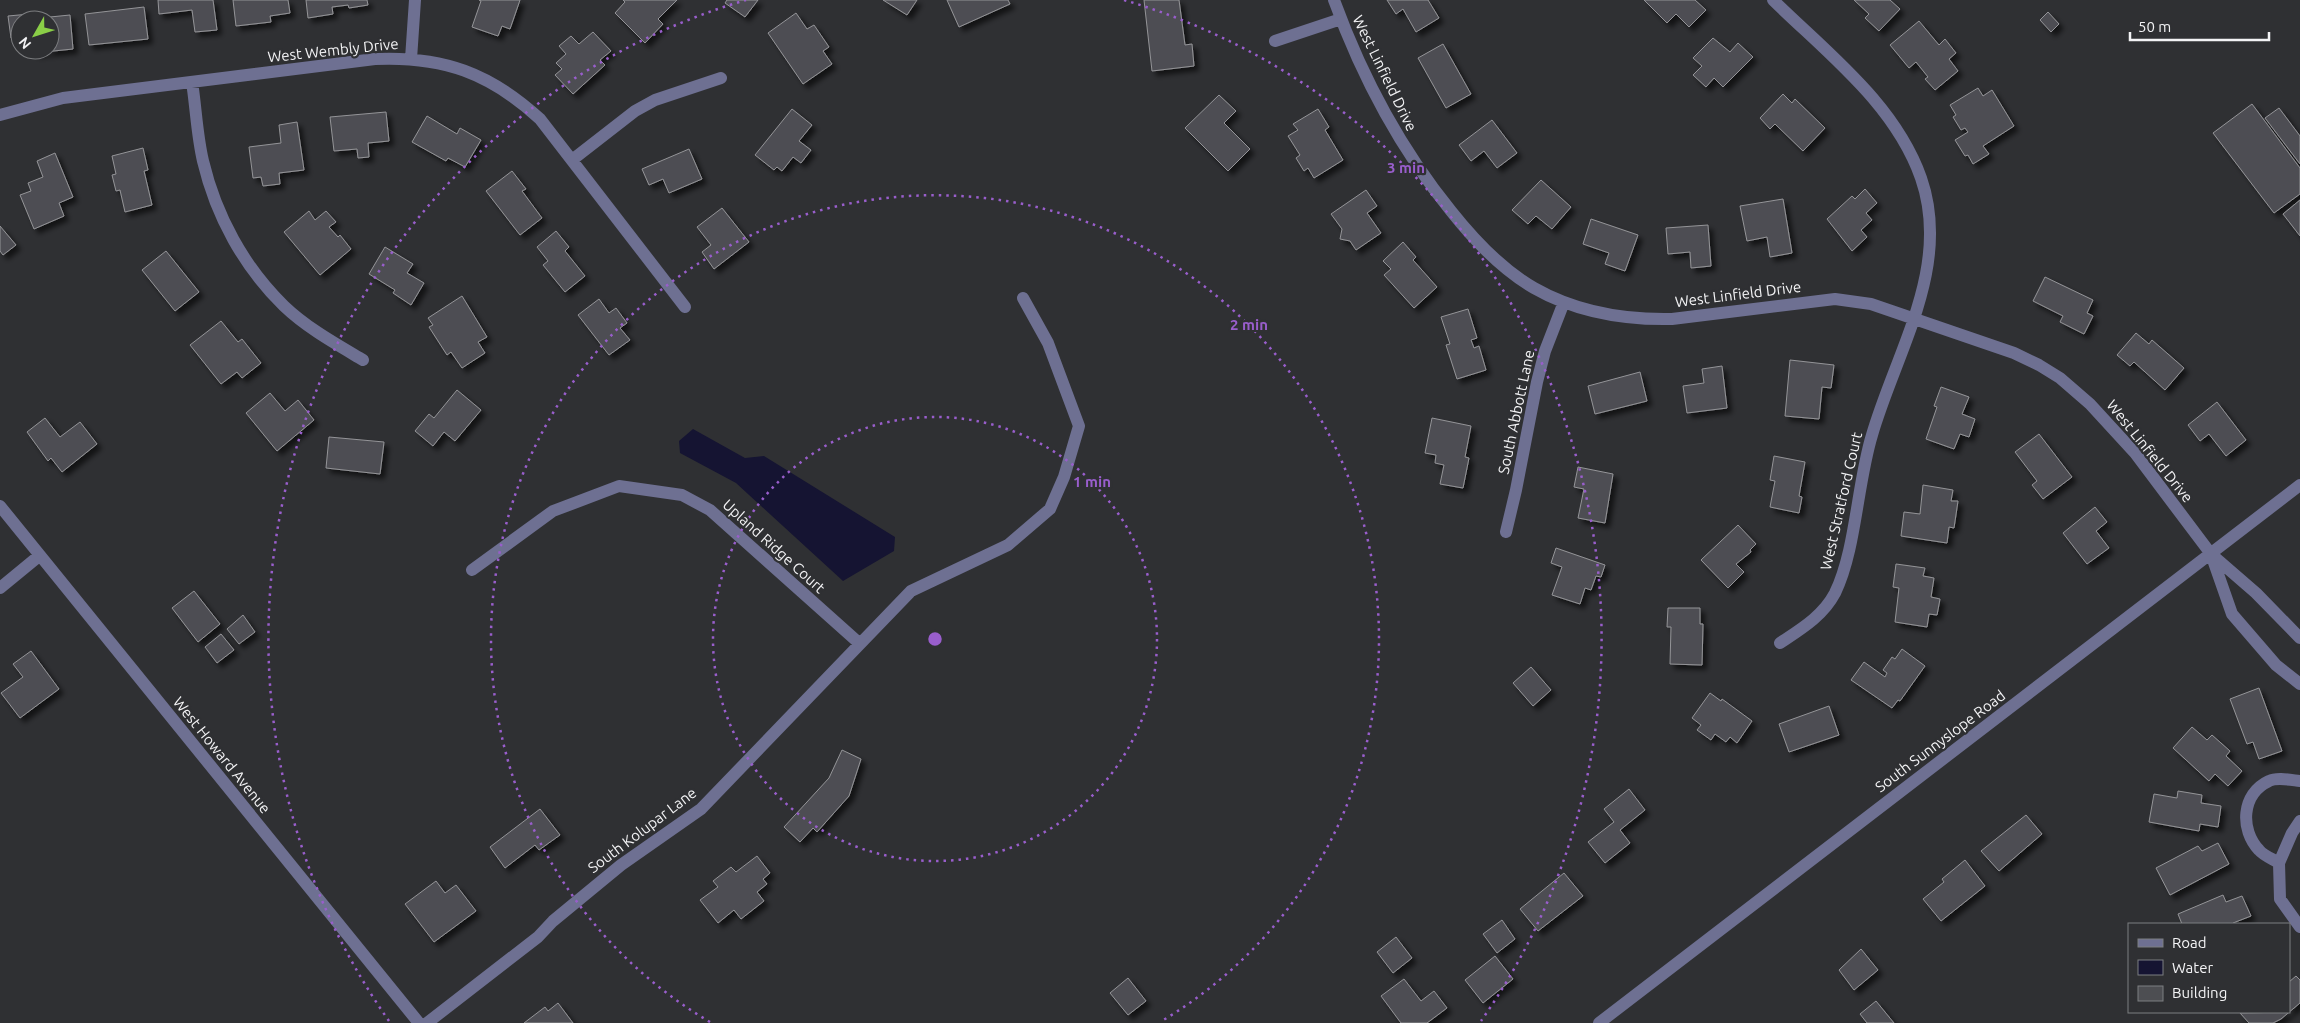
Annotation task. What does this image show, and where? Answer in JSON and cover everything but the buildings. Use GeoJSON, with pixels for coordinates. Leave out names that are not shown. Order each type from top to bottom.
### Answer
{"type":"FeatureCollection","features":[{"type":"Feature","properties":{"kind":"street"},"geometry":{"type":"LineString","coordinates":[[411,59],[416,0]]}},
{"type":"Feature","properties":{"kind":"street","name":"West Linfield Drive"},"geometry":{"type":"LineString","coordinates":[[1334,0],[1355,55],[1382,111],[1401,143],[1435,191],[1486,250],[1507,270],[1533,287],[1564,302],[1613,316],[1672,319],[1803,302],[1849,300],[1871,304],[1913,318],[2014,353],[2039,364],[2060,378],[2090,404],[2135,453],[2211,554],[2256,593],[2300,638]]}},
{"type":"Feature","properties":{"kind":"street","name":"West Stratford Court"},"geometry":{"type":"LineString","coordinates":[[1773,0],[1867,92],[1895,127],[1921,178],[1930,223],[1931,246],[1927,271],[1913,318],[1872,435],[1860,483],[1842,574],[1835,593],[1819,615],[1780,643]]}},
{"type":"Feature","properties":{"kind":"street"},"geometry":{"type":"LineString","coordinates":[[1275,42],[1341,19]]}},
{"type":"Feature","properties":{"kind":"street","name":"West Wembly Drive"},"geometry":{"type":"LineString","coordinates":[[0,115],[63,98],[375,59],[411,59],[447,64],[497,85],[521,101],[540,119],[685,307]]}},
{"type":"Feature","properties":{"kind":"street"},"geometry":{"type":"LineString","coordinates":[[572,160],[635,111],[648,104],[721,78]]}},
{"type":"Feature","properties":{"kind":"street"},"geometry":{"type":"LineString","coordinates":[[192,82],[203,160],[213,196],[227,230],[244,258],[261,282],[285,307],[321,334],[363,360]]}},
{"type":"Feature","properties":{"kind":"street","name":"South Kolupar Lane"},"geometry":{"type":"LineString","coordinates":[[426,1023],[538,937],[553,921],[621,865],[701,809],[911,590],[1008,545],[1050,509],[1064,477],[1079,426],[1048,343],[1023,298]]}},
{"type":"Feature","properties":{"kind":"street","name":"South Abbott Lane"},"geometry":{"type":"LineString","coordinates":[[1506,532],[1537,382],[1545,351],[1564,302]]}},
{"type":"Feature","properties":{"kind":"street","name":"South Sunnyslope Road"},"geometry":{"type":"LineString","coordinates":[[1599,1023],[2300,485]]}},
{"type":"Feature","properties":{"kind":"street","name":"Upland Ridge Court"},"geometry":{"type":"LineString","coordinates":[[472,570],[553,511],[619,486],[682,495],[710,510],[859,643]]}},
{"type":"Feature","properties":{"kind":"street","name":"West Howard Avenue"},"geometry":{"type":"LineString","coordinates":[[0,506],[419,1023]]}},
{"type":"Feature","properties":{"kind":"street","name":"West Linfield Drive"},"geometry":{"type":"LineString","coordinates":[[2211,554],[2232,614],[2276,665],[2300,684]]}},
{"type":"Feature","properties":{"kind":"street"},"geometry":{"type":"LineString","coordinates":[[0,588],[39,556]]}},
{"type":"Feature","properties":{"kind":"street"},"geometry":{"type":"LineString","coordinates":[[2279,863],[2259,851],[2246,832],[2244,812],[2255,792],[2270,781],[2300,781]]}},
{"type":"Feature","properties":{"kind":"street"},"geometry":{"type":"LineString","coordinates":[[2300,821],[2292,833],[2279,863],[2280,899],[2300,927]]}},
{"type":"Feature","properties":{"kind":"water"},"geometry":{"type":"Polygon","coordinates":[[[693,429],[745,458],[764,456],[895,537],[894,551],[843,581],[736,483],[680,453],[679,441],[693,429]]]}}]}
